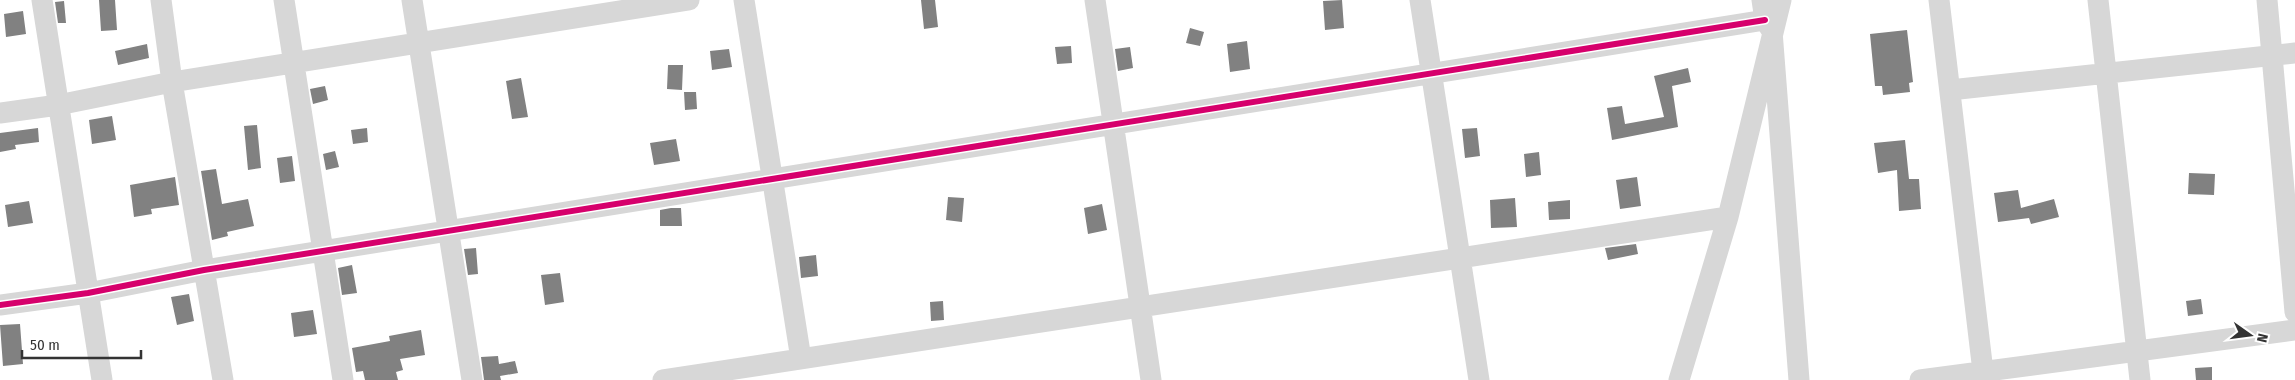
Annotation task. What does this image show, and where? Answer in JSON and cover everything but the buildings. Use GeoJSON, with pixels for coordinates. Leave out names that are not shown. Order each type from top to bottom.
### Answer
{"type":"FeatureCollection","features":[{"type":"Feature","properties":{"kind":"street"},"geometry":{"type":"LineString","coordinates":[[42,0],[102,380]]}},
{"type":"Feature","properties":{"kind":"street"},"geometry":{"type":"LineString","coordinates":[[161,0],[172,82],[223,380]]}},
{"type":"Feature","properties":{"kind":"street"},"geometry":{"type":"LineString","coordinates":[[284,0],[343,380]]}},
{"type":"Feature","properties":{"kind":"street"},"geometry":{"type":"LineString","coordinates":[[412,0],[472,380]]}},
{"type":"Feature","properties":{"kind":"street"},"geometry":{"type":"LineString","coordinates":[[0,113],[58,105],[172,82],[689,0]]}},
{"type":"Feature","properties":{"kind":"street"},"geometry":{"type":"LineString","coordinates":[[744,0],[801,359]]}},
{"type":"Feature","properties":{"kind":"street"},"geometry":{"type":"LineString","coordinates":[[1095,0],[1151,380]]}},
{"type":"Feature","properties":{"kind":"street"},"geometry":{"type":"LineString","coordinates":[[1420,0],[1480,380]]}},
{"type":"Feature","properties":{"kind":"street"},"geometry":{"type":"LineString","coordinates":[[1679,380],[1728,217],[1766,17],[1781,0]]}},
{"type":"Feature","properties":{"kind":"street"},"geometry":{"type":"LineString","coordinates":[[1939,0],[1983,376]]}},
{"type":"Feature","properties":{"kind":"street"},"geometry":{"type":"LineString","coordinates":[[2098,0],[2140,380]]}},
{"type":"Feature","properties":{"kind":"street"},"geometry":{"type":"LineString","coordinates":[[2267,0],[2295,312]]}},
{"type":"Feature","properties":{"kind":"street"},"geometry":{"type":"LineString","coordinates":[[0,305],[88,293],[204,270],[1432,73],[1766,17]]}},
{"type":"Feature","properties":{"kind":"street"},"geometry":{"type":"LineString","coordinates":[[1766,17],[1799,380]]}},
{"type":"Feature","properties":{"kind":"street"},"geometry":{"type":"LineString","coordinates":[[1950,90],[2295,53]]}},
{"type":"Feature","properties":{"kind":"street"},"geometry":{"type":"LineString","coordinates":[[663,380],[1728,217]]}},
{"type":"Feature","properties":{"kind":"street"},"geometry":{"type":"LineString","coordinates":[[1920,380],[1983,376],[2137,351],[2295,330]]}},
{"type":"Feature","properties":{"kind":"cycle path"},"geometry":{"type":"LineString","coordinates":[[0,305],[88,293],[204,270],[1765,20]]}}]}
